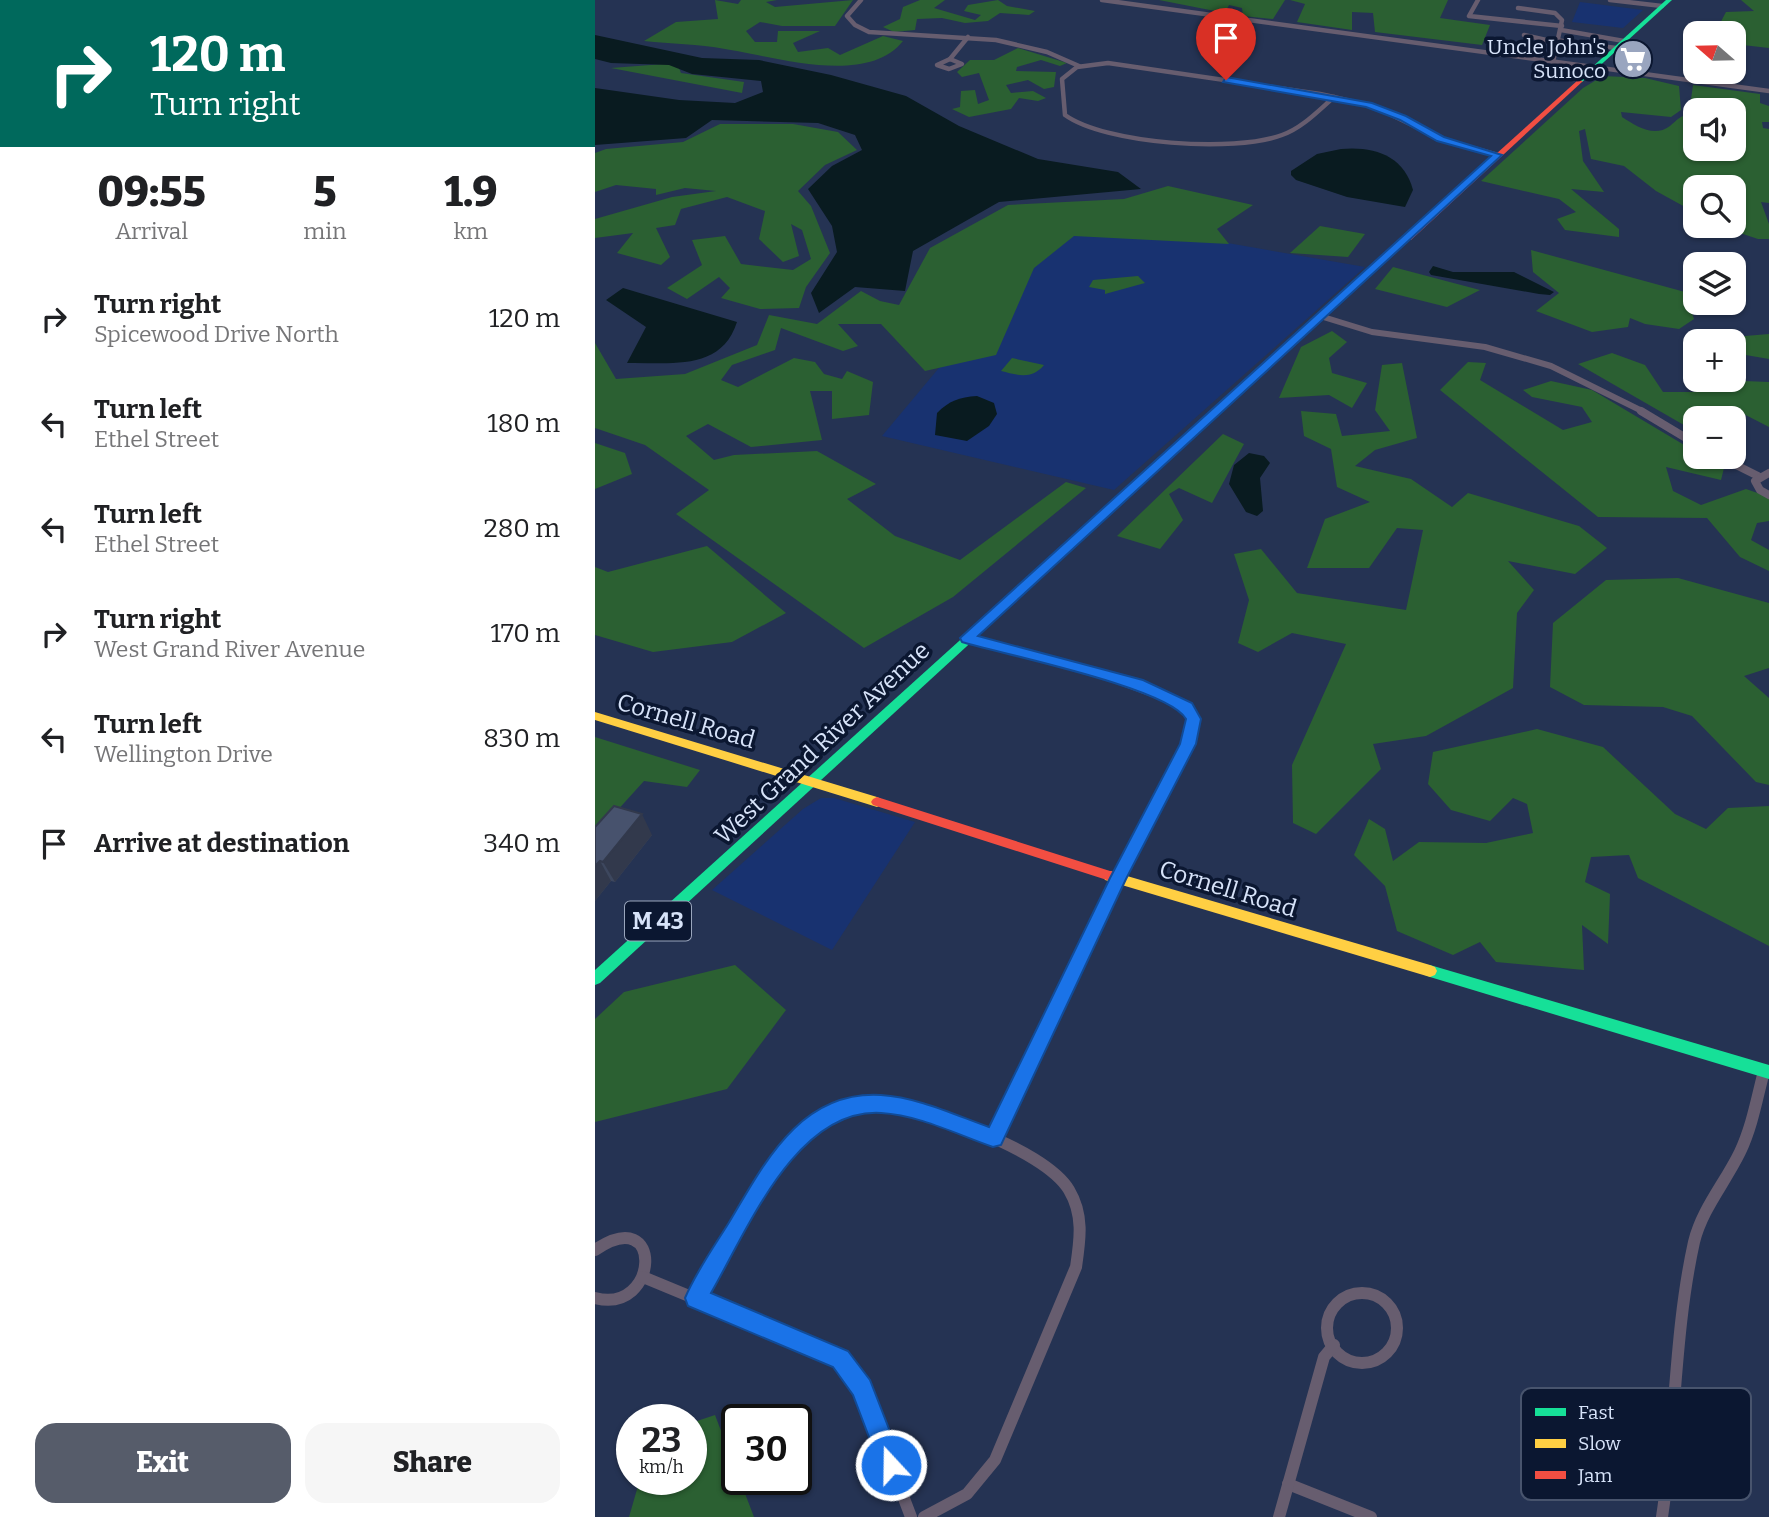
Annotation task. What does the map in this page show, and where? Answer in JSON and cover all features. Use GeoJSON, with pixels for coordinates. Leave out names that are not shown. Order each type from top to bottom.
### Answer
{"type":"FeatureCollection","features":[{"type":"Feature","properties":{"kind":"main road","name":"West Grand River Avenue"},"geometry":{"type":"LineString","coordinates":[[595,979],[1665,3]]}},
{"type":"Feature","properties":{"kind":"main road","name":"Cornell Road"},"geometry":{"type":"LineString","coordinates":[[595,716],[1118,878],[1767,1072]]}},
{"type":"Feature","properties":{"kind":"street"},"geometry":{"type":"LineString","coordinates":[[861,0],[847,16],[853,25],[864,30],[893,36],[968,37],[1041,49],[1079,66]]}},
{"type":"Feature","properties":{"kind":"street"},"geometry":{"type":"LineString","coordinates":[[1102,0],[1769,91]]}},
{"type":"Feature","properties":{"kind":"street"},"geometry":{"type":"LineString","coordinates":[[1478,0],[1469,16],[1562,28],[1620,44]]}},
{"type":"Feature","properties":{"kind":"street"},"geometry":{"type":"LineString","coordinates":[[1518,21],[1518,8],[1523,0]]}},
{"type":"Feature","properties":{"kind":"street"},"geometry":{"type":"LineString","coordinates":[[1610,0],[1665,3]]}},
{"type":"Feature","properties":{"kind":"street"},"geometry":{"type":"LineString","coordinates":[[1518,8],[1555,13],[1562,20],[1562,28],[1555,41],[1553,62]]}},
{"type":"Feature","properties":{"kind":"street"},"geometry":{"type":"LineString","coordinates":[[1524,34],[1555,41],[1620,44]]}},
{"type":"Feature","properties":{"kind":"street"},"geometry":{"type":"LineString","coordinates":[[950,60],[953,52],[968,37]]}},
{"type":"Feature","properties":{"kind":"street"},"geometry":{"type":"LineString","coordinates":[[1335,97],[1290,132],[1251,144],[1213,145],[1103,134],[1079,127],[1065,115],[1062,79],[1067,72],[1079,66],[1119,64],[1335,97],[1396,115],[1446,141],[1497,155]]}},
{"type":"Feature","properties":{"kind":"street"},"geometry":{"type":"LineString","coordinates":[[1320,316],[1364,331],[1485,347],[1551,366],[1646,412],[1683,436]]}},
{"type":"Feature","properties":{"kind":"street"},"geometry":{"type":"LineString","coordinates":[[1743,469],[1758,477],[1769,473]]}},
{"type":"Feature","properties":{"kind":"street"},"geometry":{"type":"LineString","coordinates":[[1758,477],[1757,487],[1769,495]]}},
{"type":"Feature","properties":{"kind":"street"},"geometry":{"type":"LineString","coordinates":[[967,638],[1137,684],[1168,697],[1191,712],[1193,719],[1188,744],[1118,878],[993,1138]]}},
{"type":"Feature","properties":{"kind":"street"},"geometry":{"type":"LineString","coordinates":[[1676,1388],[1684,1299],[1695,1238],[1712,1198],[1740,1152],[1767,1072]]}},
{"type":"Feature","properties":{"kind":"street"},"geometry":{"type":"LineString","coordinates":[[696,1298],[782,1152],[814,1123],[839,1110],[878,1104],[898,1106],[993,1138],[1041,1159],[1064,1182],[1079,1216],[1078,1259],[995,1460],[967,1494],[924,1517]]}},
{"type":"Feature","properties":{"kind":"street"},"geometry":{"type":"LineString","coordinates":[[595,1250],[617,1237],[639,1241],[644,1246],[648,1260],[643,1277],[622,1297],[605,1301],[595,1298]]}},
{"type":"Feature","properties":{"kind":"street"},"geometry":{"type":"LineString","coordinates":[[643,1277],[831,1353],[849,1367],[862,1388],[911,1517]]}},
{"type":"Feature","properties":{"kind":"street"},"geometry":{"type":"LineString","coordinates":[[1368,1294],[1390,1310],[1396,1337],[1393,1346],[1382,1359],[1374,1363],[1356,1362],[1334,1345],[1330,1336],[1329,1318],[1343,1297],[1368,1294]]}},
{"type":"Feature","properties":{"kind":"street"},"geometry":{"type":"LineString","coordinates":[[1279,1517],[1324,1357],[1334,1345]]}},
{"type":"Feature","properties":{"kind":"street"},"geometry":{"type":"LineString","coordinates":[[1288,1484],[1371,1517]]}},
{"type":"Feature","properties":{"kind":"shaded area"},"geometry":{"type":"Polygon","coordinates":[[[1580,2],[1643,10],[1623,28],[1572,22],[1580,2]]]}},
{"type":"Feature","properties":{"kind":"shaded area"},"geometry":{"type":"Polygon","coordinates":[[[595,35],[702,58],[759,60],[831,75],[906,96],[959,126],[1038,159],[1118,172],[1141,189],[999,202],[913,251],[905,291],[855,287],[819,313],[811,293],[837,252],[832,226],[808,189],[832,166],[862,150],[855,135],[818,123],[712,120],[686,138],[595,145],[595,88],[679,100],[735,103],[763,92],[761,81],[692,74],[669,65],[611,63],[595,59],[595,35]]]}},
{"type":"Feature","properties":{"kind":"shaded area"},"geometry":{"type":"Polygon","coordinates":[[[1341,149],[1365,149],[1395,161],[1409,178],[1413,190],[1405,207],[1347,197],[1296,180],[1291,175],[1291,171],[1317,154],[1341,149]]]}},
{"type":"Feature","properties":{"kind":"shaded area"},"geometry":{"type":"Polygon","coordinates":[[[1067,215],[1365,267],[1114,490],[882,436],[1067,215]]]}},
{"type":"Feature","properties":{"kind":"shaded area"},"geometry":{"type":"Polygon","coordinates":[[[1433,266],[1453,272],[1514,272],[1554,292],[1550,295],[1539,294],[1431,275],[1429,272],[1433,266]]]}},
{"type":"Feature","properties":{"kind":"shaded area"},"geometry":{"type":"Polygon","coordinates":[[[623,288],[737,322],[729,338],[707,357],[676,363],[627,363],[646,327],[606,300],[623,288]]]}},
{"type":"Feature","properties":{"kind":"shaded area"},"geometry":{"type":"Polygon","coordinates":[[[977,396],[994,403],[997,414],[989,426],[967,441],[935,435],[937,413],[941,409],[955,400],[977,396]]]}},
{"type":"Feature","properties":{"kind":"shaded area"},"geometry":{"type":"Polygon","coordinates":[[[1249,453],[1264,456],[1270,463],[1260,478],[1263,511],[1257,516],[1246,512],[1229,484],[1234,465],[1249,453]]]}},
{"type":"Feature","properties":{"kind":"shaded area"},"geometry":{"type":"Polygon","coordinates":[[[821,798],[834,798],[915,822],[832,950],[712,890],[803,809],[821,798]]]}},
{"type":"Feature","properties":{"kind":"green space"},"geometry":{"type":"Polygon","coordinates":[[[715,0],[738,4],[741,0],[777,0],[766,2],[775,7],[853,0],[835,26],[782,26],[760,22],[746,31],[755,42],[777,42],[778,31],[820,31],[793,43],[798,52],[828,48],[840,55],[883,36],[903,41],[887,55],[867,63],[844,66],[793,62],[705,46],[644,41],[676,22],[718,19],[715,0]]]}},
{"type":"Feature","properties":{"kind":"green space"},"geometry":{"type":"Polygon","coordinates":[[[920,0],[945,0],[934,8],[975,20],[981,15],[964,11],[968,5],[998,0],[1007,6],[1035,11],[1029,15],[1000,13],[988,21],[965,23],[942,18],[917,19],[915,30],[894,32],[883,27],[900,19],[903,7],[920,0]]]}},
{"type":"Feature","properties":{"kind":"green space"},"geometry":{"type":"Polygon","coordinates":[[[1159,0],[1285,0],[1273,19],[1243,16],[1242,8],[1229,5],[1225,13],[1159,0]]]}},
{"type":"Feature","properties":{"kind":"green space"},"geometry":{"type":"Polygon","coordinates":[[[1290,0],[1448,0],[1440,18],[1490,25],[1482,45],[1375,32],[1373,13],[1352,12],[1352,30],[1297,22],[1305,4],[1290,0]]]}},
{"type":"Feature","properties":{"kind":"green space"},"geometry":{"type":"Polygon","coordinates":[[[1741,0],[1769,0],[1769,48],[1747,45],[1747,21],[1721,21],[1726,12],[1754,11],[1741,0]]]}},
{"type":"Feature","properties":{"kind":"green space"},"geometry":{"type":"Polygon","coordinates":[[[1018,48],[1067,63],[1060,66],[1041,60],[1017,67],[1016,71],[1056,72],[1054,87],[1044,89],[1028,80],[1006,85],[1011,93],[1033,91],[1046,98],[1038,101],[1019,98],[1011,109],[969,117],[952,109],[960,107],[961,91],[975,90],[978,104],[989,100],[979,73],[962,77],[957,72],[970,60],[994,60],[1018,48]]]}},
{"type":"Feature","properties":{"kind":"green space"},"geometry":{"type":"Polygon","coordinates":[[[677,63],[681,73],[744,82],[742,93],[611,68],[677,63]]]}},
{"type":"Feature","properties":{"kind":"green space"},"geometry":{"type":"Polygon","coordinates":[[[1603,76],[1645,78],[1679,86],[1681,110],[1671,117],[1621,112],[1622,117],[1651,131],[1664,129],[1683,116],[1683,161],[1746,161],[1746,98],[1691,98],[1693,85],[1760,94],[1760,103],[1769,106],[1769,122],[1762,122],[1763,128],[1769,129],[1769,203],[1761,202],[1769,224],[1769,239],[1746,235],[1746,175],[1683,175],[1683,206],[1656,191],[1624,166],[1591,159],[1585,129],[1579,131],[1583,161],[1604,192],[1571,189],[1619,229],[1619,237],[1565,230],[1557,219],[1576,212],[1559,199],[1481,181],[1583,88],[1603,76]]]}},
{"type":"Feature","properties":{"kind":"green space"},"geometry":{"type":"Polygon","coordinates":[[[720,124],[793,124],[838,132],[857,150],[825,165],[798,191],[811,206],[830,253],[806,287],[799,308],[760,309],[721,298],[730,288],[719,277],[687,299],[667,288],[702,265],[692,240],[725,236],[741,264],[793,270],[811,259],[802,230],[791,224],[799,256],[783,262],[759,239],[765,211],[727,197],[681,209],[675,225],[656,228],[670,257],[661,265],[617,253],[633,233],[595,238],[595,219],[672,197],[716,191],[685,188],[656,195],[656,189],[616,185],[595,192],[595,153],[606,149],[683,142],[720,124]]]}},
{"type":"Feature","properties":{"kind":"green space"},"geometry":{"type":"Polygon","coordinates":[[[1168,186],[1253,205],[1217,229],[1229,244],[1074,236],[1034,268],[996,355],[925,371],[881,324],[838,324],[858,346],[843,351],[781,328],[775,350],[732,365],[721,380],[738,387],[794,358],[815,362],[824,374],[842,379],[847,371],[873,382],[869,415],[832,419],[832,391],[810,391],[822,440],[751,447],[708,424],[686,436],[714,460],[734,455],[817,451],[876,484],[847,499],[895,536],[960,560],[1066,482],[1086,488],[953,597],[864,648],[676,514],[709,490],[645,445],[595,428],[595,343],[616,379],[685,374],[757,345],[769,315],[817,324],[861,291],[880,301],[899,305],[930,248],[1008,205],[1124,199],[1168,186]]]}},
{"type":"Feature","properties":{"kind":"green space"},"geometry":{"type":"Polygon","coordinates":[[[1320,226],[1365,234],[1348,257],[1290,253],[1320,226]]]}},
{"type":"Feature","properties":{"kind":"green space"},"geometry":{"type":"Polygon","coordinates":[[[1531,250],[1683,291],[1683,315],[1693,315],[1694,319],[1679,329],[1645,324],[1630,318],[1628,327],[1592,332],[1536,311],[1559,293],[1533,272],[1531,250]]]}},
{"type":"Feature","properties":{"kind":"green space"},"geometry":{"type":"Polygon","coordinates":[[[1393,267],[1480,290],[1447,307],[1375,289],[1393,267]]]}},
{"type":"Feature","properties":{"kind":"green space"},"geometry":{"type":"Polygon","coordinates":[[[1138,276],[1145,283],[1105,294],[1105,290],[1089,287],[1093,280],[1138,276]]]}},
{"type":"Feature","properties":{"kind":"green space"},"geometry":{"type":"Polygon","coordinates":[[[1332,331],[1347,342],[1329,358],[1332,373],[1367,383],[1352,408],[1329,395],[1279,398],[1301,347],[1332,331]]]}},
{"type":"Feature","properties":{"kind":"green space"},"geometry":{"type":"Polygon","coordinates":[[[1769,334],[1769,359],[1746,355],[1746,336],[1769,334]]]}},
{"type":"Feature","properties":{"kind":"green space"},"geometry":{"type":"Polygon","coordinates":[[[1612,353],[1645,365],[1663,392],[1746,392],[1746,381],[1769,382],[1769,427],[1746,415],[1746,406],[1683,406],[1683,425],[1578,364],[1612,353]]]}},
{"type":"Feature","properties":{"kind":"green space"},"geometry":{"type":"Polygon","coordinates":[[[1012,358],[1044,365],[1029,375],[1001,371],[1012,358]]]}},
{"type":"Feature","properties":{"kind":"green space"},"geometry":{"type":"Polygon","coordinates":[[[1468,362],[1486,363],[1480,380],[1563,430],[1592,422],[1582,407],[1532,397],[1523,390],[1551,381],[1592,390],[1683,444],[1683,469],[1724,469],[1721,480],[1666,467],[1673,491],[1701,505],[1746,489],[1769,497],[1769,521],[1757,523],[1751,540],[1769,550],[1769,571],[1740,557],[1707,518],[1598,517],[1440,390],[1468,362]]]}},
{"type":"Feature","properties":{"kind":"green space"},"geometry":{"type":"Polygon","coordinates":[[[1402,363],[1417,438],[1375,450],[1355,466],[1411,479],[1452,507],[1468,493],[1579,526],[1607,548],[1575,574],[1508,561],[1534,590],[1517,613],[1513,688],[1426,736],[1373,744],[1381,769],[1316,834],[1293,823],[1292,765],[1346,644],[1292,633],[1258,652],[1238,643],[1249,600],[1234,554],[1261,549],[1297,593],[1406,610],[1423,530],[1397,528],[1369,568],[1307,568],[1325,519],[1370,502],[1337,487],[1331,449],[1304,436],[1301,411],[1336,414],[1342,436],[1390,431],[1375,410],[1382,365],[1402,363]]]}},
{"type":"Feature","properties":{"kind":"green space"},"geometry":{"type":"Polygon","coordinates":[[[1223,434],[1244,444],[1212,503],[1179,488],[1169,494],[1183,520],[1160,549],[1117,536],[1223,434]]]}},
{"type":"Feature","properties":{"kind":"green space"},"geometry":{"type":"Polygon","coordinates":[[[595,443],[625,453],[632,474],[595,489],[595,443]]]}},
{"type":"Feature","properties":{"kind":"green space"},"geometry":{"type":"Polygon","coordinates":[[[707,546],[786,613],[732,642],[653,652],[595,635],[595,567],[608,572],[707,546]]]}},
{"type":"Feature","properties":{"kind":"green space"},"geometry":{"type":"Polygon","coordinates":[[[1678,578],[1769,603],[1769,668],[1744,676],[1769,698],[1769,785],[1756,782],[1692,716],[1663,707],[1584,705],[1550,687],[1553,623],[1606,580],[1678,578]]]}},
{"type":"Feature","properties":{"kind":"green space"},"geometry":{"type":"Polygon","coordinates":[[[1537,729],[1603,747],[1675,814],[1706,829],[1728,808],[1769,806],[1769,946],[1638,878],[1629,855],[1591,857],[1585,882],[1610,894],[1608,944],[1582,925],[1584,970],[1496,962],[1480,942],[1453,955],[1397,931],[1385,886],[1354,855],[1369,819],[1385,829],[1393,861],[1419,842],[1486,843],[1533,833],[1527,804],[1513,798],[1490,821],[1451,810],[1428,784],[1433,752],[1537,729]]]}},
{"type":"Feature","properties":{"kind":"green space"},"geometry":{"type":"Polygon","coordinates":[[[595,737],[700,770],[687,787],[644,781],[595,835],[595,737]]]}},
{"type":"Feature","properties":{"kind":"green space"},"geometry":{"type":"Polygon","coordinates":[[[735,965],[786,1010],[727,1089],[595,1122],[595,1019],[624,992],[735,965]]]}},
{"type":"Feature","properties":{"kind":"green space"},"geometry":{"type":"Polygon","coordinates":[[[715,1415],[721,1431],[721,1495],[746,1495],[754,1517],[629,1517],[635,1495],[707,1495],[707,1418],[715,1415]]]}},
{"type":"Feature","properties":{"kind":"building"},"geometry":{"type":"Polygon","coordinates":[[[614,806],[642,814],[603,862],[600,861],[595,866],[595,827],[614,806]]]}},
{"type":"Feature","properties":{"kind":"traffic: fast"},"geometry":{"type":"LineString","coordinates":[[1580,81],[1669,0]]}},
{"type":"Feature","properties":{"kind":"traffic: fast"},"geometry":{"type":"LineString","coordinates":[[595,979],[1159,465]]}},
{"type":"Feature","properties":{"kind":"traffic: fast"},"geometry":{"type":"LineString","coordinates":[[1430,971],[1769,1072]]}},
{"type":"Feature","properties":{"kind":"traffic: slow"},"geometry":{"type":"LineString","coordinates":[[1159,465],[1408,238]]}},
{"type":"Feature","properties":{"kind":"traffic: slow"},"geometry":{"type":"LineString","coordinates":[[595,716],[877,802]]}},
{"type":"Feature","properties":{"kind":"traffic: slow"},"geometry":{"type":"LineString","coordinates":[[1110,876],[1430,971]]}},
{"type":"Feature","properties":{"kind":"traffic: jam"},"geometry":{"type":"LineString","coordinates":[[1408,238],[1580,81]]}},
{"type":"Feature","properties":{"kind":"traffic: jam"},"geometry":{"type":"LineString","coordinates":[[877,802],[1110,876]]}},
{"type":"Feature","properties":{"kind":"place","name":"Uncle John's Sunoco"},"geometry":{"type":"Point","coordinates":[1633,59]}},
{"type":"Feature","properties":{"kind":"route"},"geometry":{"type":"LineString","coordinates":[[891,1465],[862,1388],[841,1359],[696,1298],[782,1152],[814,1123],[839,1110],[857,1105],[878,1104],[898,1106],[993,1138],[1118,878],[1188,744],[1193,719],[1187,707],[1137,684],[967,638],[1497,155],[1441,139],[1403,118],[1369,105],[1320,94],[1226,80]]}}]}
